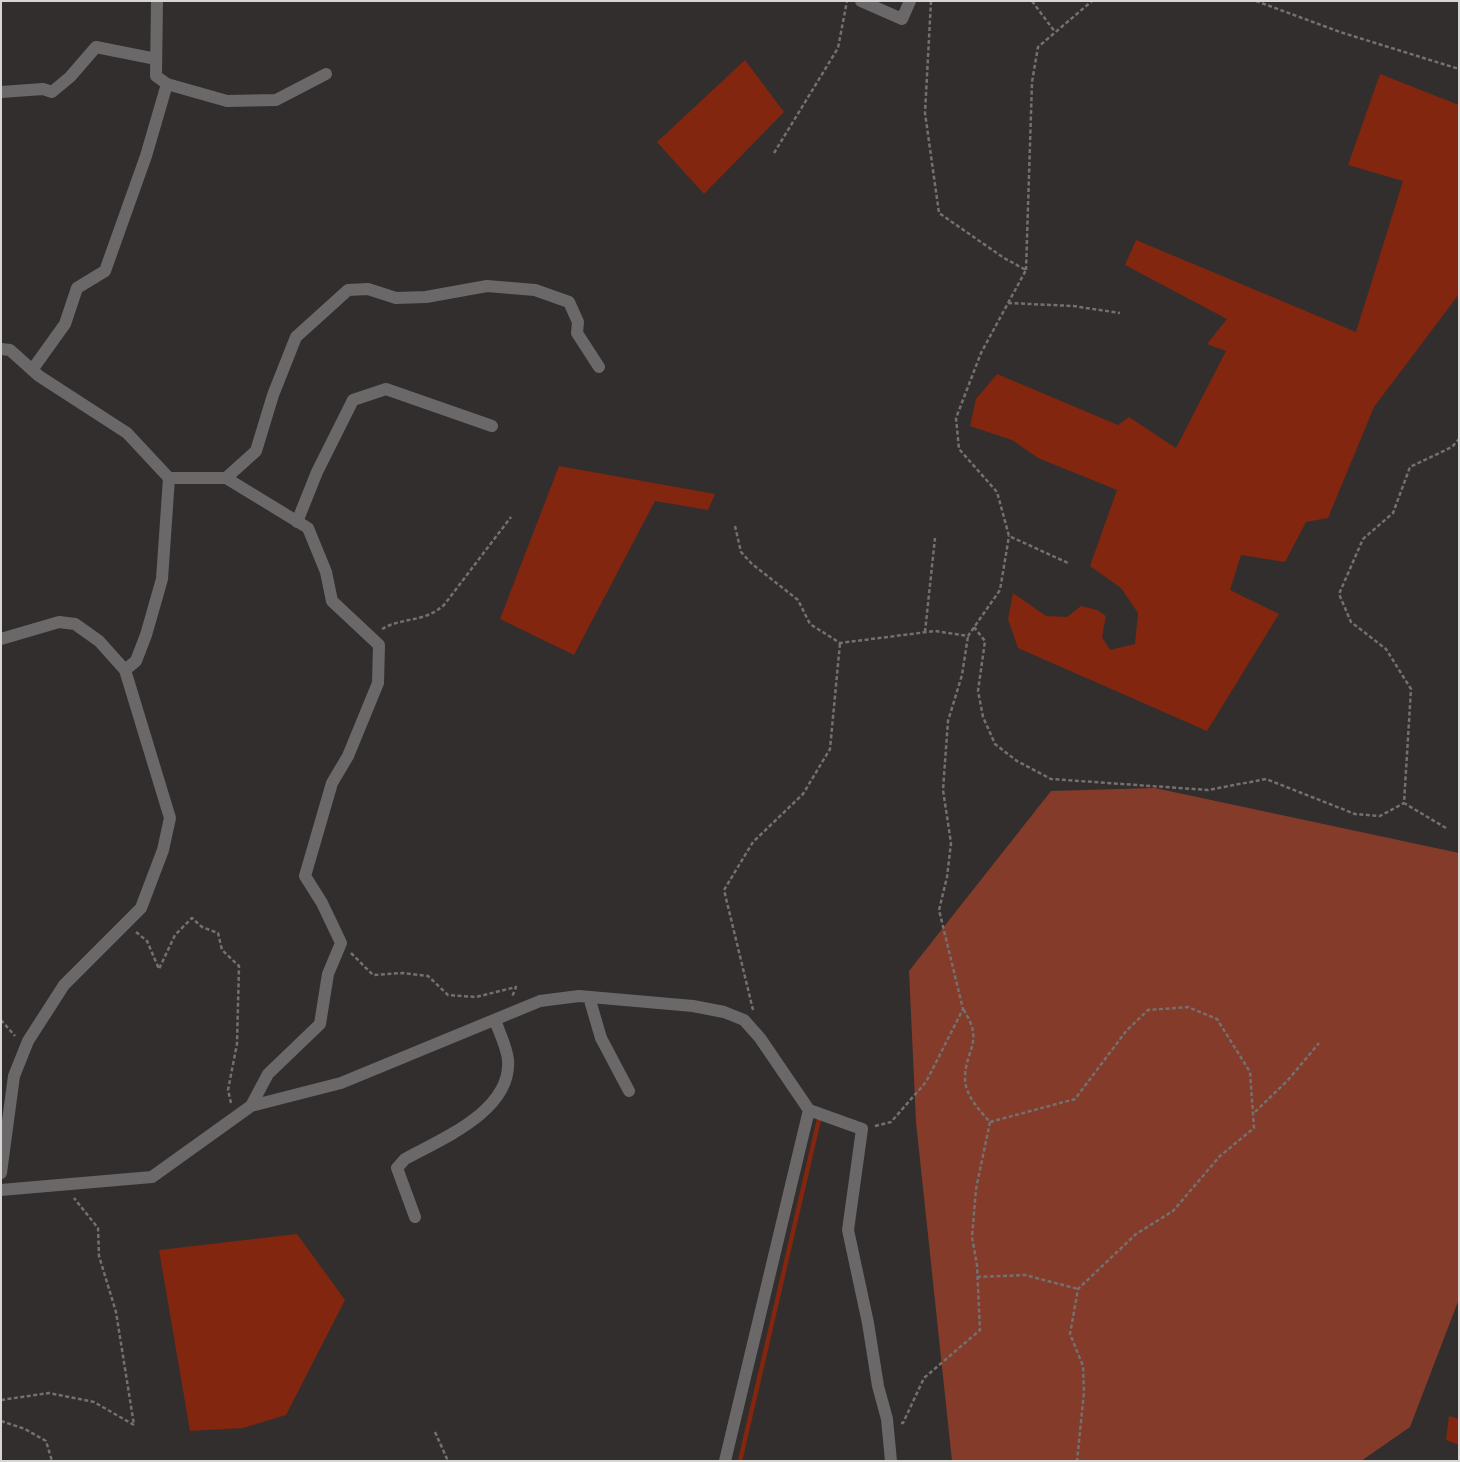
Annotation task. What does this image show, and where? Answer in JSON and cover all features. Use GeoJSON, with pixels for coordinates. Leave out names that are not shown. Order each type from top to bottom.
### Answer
{"type":"FeatureCollection","features":[{"type":"Feature","properties":{"kind":"street"},"geometry":{"type":"LineString","coordinates":[[157,1],[156,76],[167,84],[227,101],[276,100],[326,74]]}},
{"type":"Feature","properties":{"kind":"street"},"geometry":{"type":"LineString","coordinates":[[861,1],[902,19],[910,1]]}},
{"type":"Feature","properties":{"kind":"street"},"geometry":{"type":"LineString","coordinates":[[1,92],[43,89],[52,92],[70,77],[96,47],[156,59]]}},
{"type":"Feature","properties":{"kind":"street"},"geometry":{"type":"LineString","coordinates":[[32,370],[65,324],[77,288],[105,272],[146,156],[167,84]]}},
{"type":"Feature","properties":{"kind":"street"},"geometry":{"type":"LineString","coordinates":[[226,478],[256,451],[273,395],[296,337],[348,290],[368,289],[396,298],[426,297],[487,286],[535,290],[569,302],[578,322],[577,333],[599,367]]}},
{"type":"Feature","properties":{"kind":"street"},"geometry":{"type":"LineString","coordinates":[[1,349],[10,350],[32,370],[128,432],[169,478],[162,579],[146,635],[136,661],[125,670]]}},
{"type":"Feature","properties":{"kind":"street"},"geometry":{"type":"LineString","coordinates":[[297,522],[352,400],[386,389],[492,426]]}},
{"type":"Feature","properties":{"kind":"street"},"geometry":{"type":"LineString","coordinates":[[169,478],[226,478],[308,528],[326,572],[332,601],[379,645],[378,683],[348,756],[332,783],[305,876],[322,903],[340,943],[328,974],[320,1024],[268,1074],[246,1109]]}},
{"type":"Feature","properties":{"kind":"street"},"geometry":{"type":"LineString","coordinates":[[1,639],[59,622],[76,624],[99,641],[125,670],[170,818],[163,850],[141,908],[64,985],[25,1049],[14,1076],[1,1173]]}},
{"type":"Feature","properties":{"kind":"street"},"geometry":{"type":"LineString","coordinates":[[589,997],[601,1038],[629,1091]]}},
{"type":"Feature","properties":{"kind":"street"},"geometry":{"type":"LineString","coordinates":[[1,1190],[152,1177],[246,1109],[342,1083],[540,1001],[589,997],[693,1006],[724,1012],[744,1020],[760,1038],[809,1110],[862,1129],[848,1230],[868,1323],[878,1386],[887,1419],[891,1461]]}},
{"type":"Feature","properties":{"kind":"street"},"geometry":{"type":"LineString","coordinates":[[415,1217],[397,1168],[405,1159],[481,1116],[503,1087],[508,1060],[500,1018]]}},
{"type":"Feature","properties":{"kind":"street"},"geometry":{"type":"LineString","coordinates":[[725,1461],[809,1110]]}},
{"type":"Feature","properties":{"kind":"path"},"geometry":{"type":"LineString","coordinates":[[774,153],[838,48],[846,1]]}},
{"type":"Feature","properties":{"kind":"path"},"geometry":{"type":"LineString","coordinates":[[931,1],[925,112],[939,213],[1004,258],[1026,270]]}},
{"type":"Feature","properties":{"kind":"path"},"geometry":{"type":"LineString","coordinates":[[1032,1],[1055,32]]}},
{"type":"Feature","properties":{"kind":"path"},"geometry":{"type":"LineString","coordinates":[[990,1122],[974,1103],[965,1080],[973,1037],[973,1023],[963,1009],[939,910],[947,877],[951,843],[943,790],[948,721],[962,675],[968,636],[1000,590],[1009,536],[997,492],[959,449],[956,418],[980,353],[1026,270],[1032,82],[1038,47],[1092,1]]}},
{"type":"Feature","properties":{"kind":"path"},"geometry":{"type":"LineString","coordinates":[[1256,1],[1340,32],[1459,68]]}},
{"type":"Feature","properties":{"kind":"path"},"geometry":{"type":"LineString","coordinates":[[1008,302],[1073,306],[1120,313]]}},
{"type":"Feature","properties":{"kind":"path"},"geometry":{"type":"LineString","coordinates":[[1404,804],[1411,689],[1386,649],[1350,622],[1339,594],[1363,539],[1393,513],[1410,467],[1452,447],[1459,439]]}},
{"type":"Feature","properties":{"kind":"path"},"geometry":{"type":"LineString","coordinates":[[370,636],[388,625],[418,619],[435,613],[511,517]]}},
{"type":"Feature","properties":{"kind":"path"},"geometry":{"type":"LineString","coordinates":[[735,526],[740,552],[752,564],[798,600],[810,624],[840,643],[935,631],[968,636]]}},
{"type":"Feature","properties":{"kind":"path"},"geometry":{"type":"LineString","coordinates":[[1009,536],[1068,563]]}},
{"type":"Feature","properties":{"kind":"path"},"geometry":{"type":"LineString","coordinates":[[925,632],[935,538]]}},
{"type":"Feature","properties":{"kind":"path"},"geometry":{"type":"LineString","coordinates":[[974,627],[984,641],[978,691],[983,718],[995,744],[1017,761],[1051,779],[1208,790],[1266,779],[1355,814],[1380,816],[1404,804]]}},
{"type":"Feature","properties":{"kind":"path"},"geometry":{"type":"LineString","coordinates":[[753,1011],[724,890],[753,842],[803,794],[830,750],[840,643]]}},
{"type":"Feature","properties":{"kind":"path"},"geometry":{"type":"LineString","coordinates":[[1404,804],[1446,828]]}},
{"type":"Feature","properties":{"kind":"path"},"geometry":{"type":"LineString","coordinates":[[126,922],[147,941],[159,970],[175,935],[192,918],[202,927],[218,933],[222,950],[239,966],[237,1044],[228,1090],[231,1104],[246,1109]]}},
{"type":"Feature","properties":{"kind":"path"},"geometry":{"type":"LineString","coordinates":[[340,943],[373,975],[403,973],[428,976],[448,995],[476,996],[516,987],[500,1018]]}},
{"type":"Feature","properties":{"kind":"path"},"geometry":{"type":"LineString","coordinates":[[990,1122],[1075,1098],[1127,1030],[1148,1010],[1188,1007],[1217,1019],[1250,1072],[1254,1128],[1220,1156],[1173,1210],[1136,1234],[1078,1289],[1070,1334],[1083,1366],[1084,1392],[1077,1461]]}},
{"type":"Feature","properties":{"kind":"path"},"geometry":{"type":"LineString","coordinates":[[862,1129],[891,1122],[926,1082],[963,1009]]}},
{"type":"Feature","properties":{"kind":"path"},"geometry":{"type":"LineString","coordinates":[[1,1020],[25,1049]]}},
{"type":"Feature","properties":{"kind":"path"},"geometry":{"type":"LineString","coordinates":[[1254,1112],[1288,1080],[1319,1043]]}},
{"type":"Feature","properties":{"kind":"path"},"geometry":{"type":"LineString","coordinates":[[887,1419],[902,1423],[924,1378],[980,1330],[977,1277],[972,1237],[976,1189],[990,1122]]}},
{"type":"Feature","properties":{"kind":"path"},"geometry":{"type":"LineString","coordinates":[[1,1400],[49,1393],[94,1402],[134,1425],[116,1312],[99,1256],[98,1228],[85,1209],[61,1185]]}},
{"type":"Feature","properties":{"kind":"path"},"geometry":{"type":"LineString","coordinates":[[977,1277],[1025,1275],[1078,1289]]}},
{"type":"Feature","properties":{"kind":"path"},"geometry":{"type":"LineString","coordinates":[[1,1421],[25,1429],[46,1441],[52,1461]]}},
{"type":"Feature","properties":{"kind":"path"},"geometry":{"type":"LineString","coordinates":[[435,1432],[448,1461]]}},
{"type":"Feature","properties":{"kind":"shaded area"},"geometry":{"type":"Polygon","coordinates":[[[745,60],[784,112],[704,194],[657,142],[745,60]]]}},
{"type":"Feature","properties":{"kind":"shaded area"},"geometry":{"type":"Polygon","coordinates":[[[1380,74],[1459,105],[1459,294],[1374,407],[1328,518],[1306,522],[1285,562],[1241,555],[1230,590],[1279,614],[1207,731],[1018,648],[1008,619],[1013,593],[1046,616],[1067,617],[1081,606],[1097,610],[1106,616],[1102,637],[1110,650],[1135,644],[1138,613],[1121,588],[1090,566],[1117,490],[1038,458],[1012,440],[970,426],[976,399],[997,374],[1118,425],[1129,417],[1176,448],[1226,351],[1207,344],[1227,319],[1125,265],[1136,240],[1356,332],[1403,181],[1348,165],[1380,74]]]}},
{"type":"Feature","properties":{"kind":"shaded area"},"geometry":{"type":"Polygon","coordinates":[[[559,466],[715,494],[708,510],[655,501],[574,655],[500,619],[559,466]]]}},
{"type":"Feature","properties":{"kind":"shaded area"},"geometry":{"type":"Polygon","coordinates":[[[1155,788],[1459,853],[1459,1299],[1410,1427],[1361,1461],[952,1461],[916,1122],[909,971],[1051,791],[1155,788]]]}},
{"type":"Feature","properties":{"kind":"shaded area"},"geometry":{"type":"Polygon","coordinates":[[[297,1234],[345,1300],[286,1415],[243,1428],[190,1431],[159,1250],[297,1234]]]}},
{"type":"Feature","properties":{"kind":"shaded area"},"geometry":{"type":"Polygon","coordinates":[[[1449,1416],[1459,1419],[1459,1445],[1446,1440],[1449,1416]]]}},
{"type":"Feature","properties":{"kind":"waterway"},"geometry":{"type":"LineString","coordinates":[[740,1461],[820,1115]]}}]}
